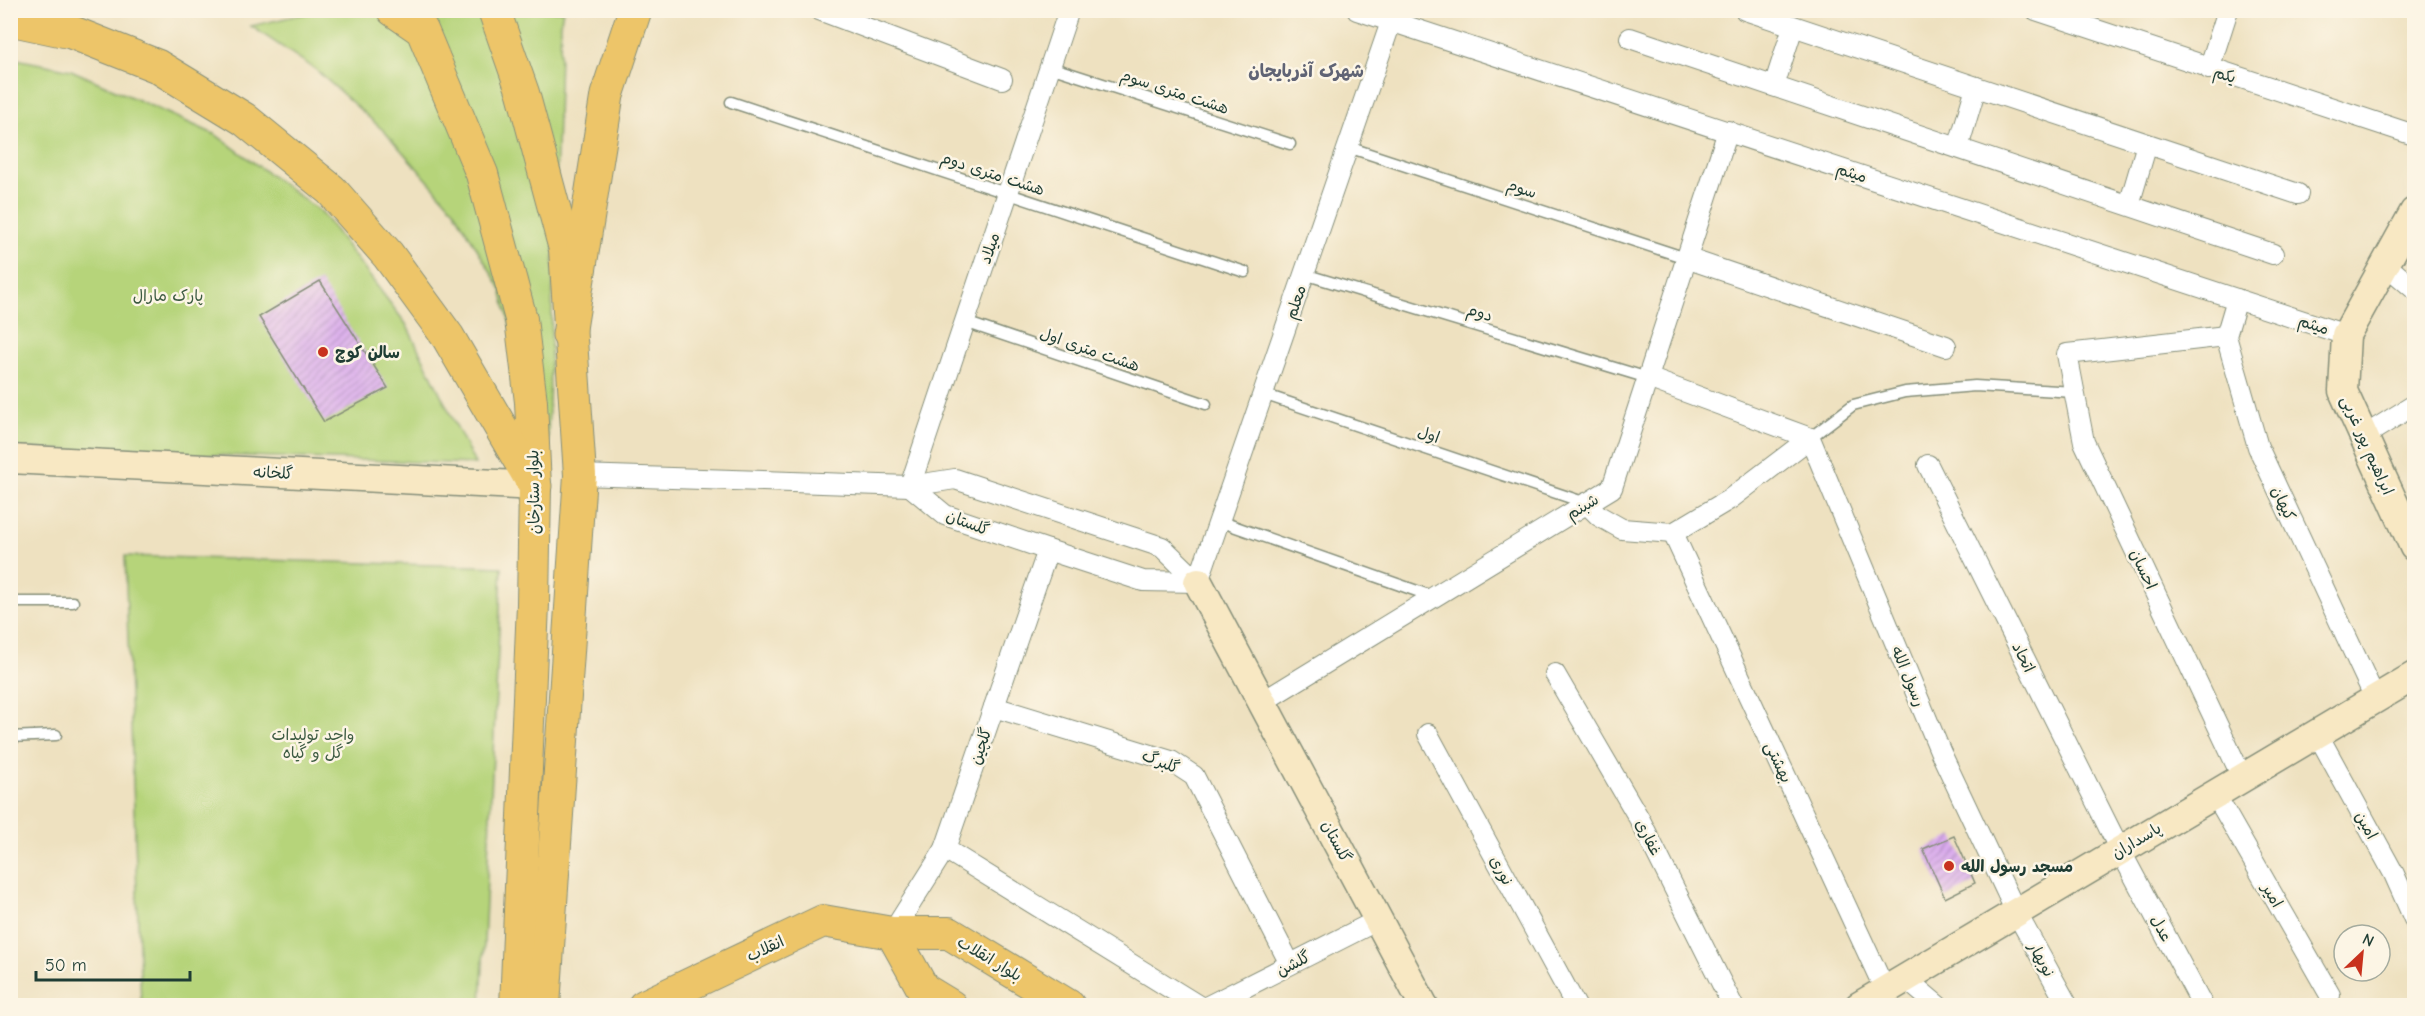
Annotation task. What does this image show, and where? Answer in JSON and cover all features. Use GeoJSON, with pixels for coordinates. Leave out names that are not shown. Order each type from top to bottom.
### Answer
{"type":"FeatureCollection","features":[{"type":"Feature","properties":{"kind":"highway"},"geometry":{"type":"LineString","coordinates":[[569,335],[607,96],[635,10]]}},
{"type":"Feature","properties":{"kind":"highway"},"geometry":{"type":"LineString","coordinates":[[10,19],[71,32],[157,66],[244,119],[331,190],[388,255],[448,337],[535,486]]}},
{"type":"Feature","properties":{"kind":"main road","name":"بلوار ستارخان"},"geometry":{"type":"LineString","coordinates":[[393,10],[416,20],[482,174],[521,319],[531,402],[535,486],[533,604],[516,1005]]}},
{"type":"Feature","properties":{"kind":"main road"},"geometry":{"type":"LineString","coordinates":[[494,10],[523,93],[565,249],[580,475],[544,1005]]}},
{"type":"Feature","properties":{"kind":"main road","name":"ابراهیم پور غربی"},"geometry":{"type":"LineString","coordinates":[[2415,212],[2346,335],[2343,391],[2415,547]]}},
{"type":"Feature","properties":{"kind":"main road","name":"گلخانه"},"geometry":{"type":"LineString","coordinates":[[10,459],[535,486]]}},
{"type":"Feature","properties":{"kind":"main road","name":"گلستان"},"geometry":{"type":"LineString","coordinates":[[1198,582],[1424,1005]]}},
{"type":"Feature","properties":{"kind":"main road","name":"پاسداران"},"geometry":{"type":"LineString","coordinates":[[1859,1005],[2415,676]]}},
{"type":"Feature","properties":{"kind":"main road","name":"انقلاب"},"geometry":{"type":"LineString","coordinates":[[644,1005],[823,921],[892,933]]}},
{"type":"Feature","properties":{"kind":"main road"},"geometry":{"type":"LineString","coordinates":[[892,933],[923,989],[951,1005]]}},
{"type":"Feature","properties":{"kind":"main road","name":"بلوار انقلاب"},"geometry":{"type":"LineString","coordinates":[[892,933],[949,933],[1069,1005]]}},
{"type":"Feature","properties":{"kind":"street"},"geometry":{"type":"LineString","coordinates":[[819,10],[1002,79]]}},
{"type":"Feature","properties":{"kind":"street","name":"میلاد"},"geometry":{"type":"LineString","coordinates":[[910,486],[1069,10]]}},
{"type":"Feature","properties":{"kind":"street","name":"میثم"},"geometry":{"type":"LineString","coordinates":[[1357,10],[2346,335]]}},
{"type":"Feature","properties":{"kind":"street"},"geometry":{"type":"LineString","coordinates":[[1745,10],[2298,194]]}},
{"type":"Feature","properties":{"kind":"street","name":"یکم"},"geometry":{"type":"LineString","coordinates":[[2036,10],[2415,135]]}},
{"type":"Feature","properties":{"kind":"street"},"geometry":{"type":"LineString","coordinates":[[2210,69],[2228,10]]}},
{"type":"Feature","properties":{"kind":"street","name":"معلم"},"geometry":{"type":"LineString","coordinates":[[1198,582],[1391,21]]}},
{"type":"Feature","properties":{"kind":"street"},"geometry":{"type":"LineString","coordinates":[[1774,86],[1793,27]]}},
{"type":"Feature","properties":{"kind":"street"},"geometry":{"type":"LineString","coordinates":[[1630,38],[2273,254]]}},
{"type":"Feature","properties":{"kind":"street"},"geometry":{"type":"LineString","coordinates":[[1958,148],[1976,87]]}},
{"type":"Feature","properties":{"kind":"street","name":"شبنم"},"geometry":{"type":"LineString","coordinates":[[1262,702],[1612,488],[1728,131]]}},
{"type":"Feature","properties":{"kind":"street"},"geometry":{"type":"LineString","coordinates":[[2129,206],[2147,144]]}},
{"type":"Feature","properties":{"kind":"street"},"geometry":{"type":"LineString","coordinates":[[1686,258],[1946,346]]}},
{"type":"Feature","properties":{"kind":"street"},"geometry":{"type":"LineString","coordinates":[[2386,265],[2415,289]]}},
{"type":"Feature","properties":{"kind":"street"},"geometry":{"type":"LineString","coordinates":[[2226,336],[2237,299]]}},
{"type":"Feature","properties":{"kind":"street","name":"احسان"},"geometry":{"type":"LineString","coordinates":[[2226,336],[2067,354],[2084,442],[2242,777]]}},
{"type":"Feature","properties":{"kind":"street","name":"کیهان"},"geometry":{"type":"LineString","coordinates":[[2226,336],[2258,447],[2375,698]]}},
{"type":"Feature","properties":{"kind":"street"},"geometry":{"type":"LineString","coordinates":[[1648,378],[1810,438]]}},
{"type":"Feature","properties":{"kind":"street"},"geometry":{"type":"LineString","coordinates":[[2364,436],[2415,405]]}},
{"type":"Feature","properties":{"kind":"street"},"geometry":{"type":"LineString","coordinates":[[1586,503],[1599,516],[1622,529],[1673,534],[1730,499],[1810,438]]}},
{"type":"Feature","properties":{"kind":"street","name":"رسول الله"},"geometry":{"type":"LineString","coordinates":[[1810,438],[1941,753],[2016,912]]}},
{"type":"Feature","properties":{"kind":"street","name":"اتحاد"},"geometry":{"type":"LineString","coordinates":[[1928,465],[2120,850]]}},
{"type":"Feature","properties":{"kind":"street"},"geometry":{"type":"LineString","coordinates":[[580,475],[910,486]]}},
{"type":"Feature","properties":{"kind":"street","name":"گلستان"},"geometry":{"type":"LineString","coordinates":[[910,486],[955,479],[1162,547],[1198,582]]}},
{"type":"Feature","properties":{"kind":"street","name":"گلستان"},"geometry":{"type":"LineString","coordinates":[[910,486],[945,515],[1048,550],[1143,581],[1198,582]]}},
{"type":"Feature","properties":{"kind":"street","name":"بهشتی"},"geometry":{"type":"LineString","coordinates":[[1673,534],[1895,984]]}},
{"type":"Feature","properties":{"kind":"street","name":"گلچین"},"geometry":{"type":"LineString","coordinates":[[892,933],[945,849],[1048,550]]}},
{"type":"Feature","properties":{"kind":"street","name":"غفاری"},"geometry":{"type":"LineString","coordinates":[[1555,674],[1640,820],[1733,1005]]}},
{"type":"Feature","properties":{"kind":"street","name":"گلبرگ"},"geometry":{"type":"LineString","coordinates":[[994,707],[1171,761],[1194,776],[1290,964]]}},
{"type":"Feature","properties":{"kind":"street","name":"امین"},"geometry":{"type":"LineString","coordinates":[[2317,733],[2394,874],[2415,919]]}},
{"type":"Feature","properties":{"kind":"street","name":"نوری"},"geometry":{"type":"LineString","coordinates":[[1428,734],[1576,1005]]}},
{"type":"Feature","properties":{"kind":"street","name":"امیر"},"geometry":{"type":"LineString","coordinates":[[2215,794],[2330,995]]}},
{"type":"Feature","properties":{"kind":"street"},"geometry":{"type":"LineString","coordinates":[[945,849],[1199,1005]]}},
{"type":"Feature","properties":{"kind":"street","name":"عدل"},"geometry":{"type":"LineString","coordinates":[[2120,850],[2203,1005]]}},
{"type":"Feature","properties":{"kind":"street","name":"نوبهار"},"geometry":{"type":"LineString","coordinates":[[2016,912],[2068,1005]]}},
{"type":"Feature","properties":{"kind":"street","name":"گلشن"},"geometry":{"type":"LineString","coordinates":[[1208,1005],[1378,920]]}},
{"type":"Feature","properties":{"kind":"street"},"geometry":{"type":"LineString","coordinates":[[1895,984],[1938,1005]]}},
{"type":"Feature","properties":{"kind":"lane","name":"هشت متری سوم"},"geometry":{"type":"LineString","coordinates":[[1050,67],[1290,144]]}},
{"type":"Feature","properties":{"kind":"lane","name":"هشت متری دوم"},"geometry":{"type":"LineString","coordinates":[[731,102],[1245,272]]}},
{"type":"Feature","properties":{"kind":"lane","name":"سوم"},"geometry":{"type":"LineString","coordinates":[[1348,147],[1686,258]]}},
{"type":"Feature","properties":{"kind":"lane","name":"دوم"},"geometry":{"type":"LineString","coordinates":[[1304,274],[1648,378]]}},
{"type":"Feature","properties":{"kind":"lane","name":"هشت متری اول"},"geometry":{"type":"LineString","coordinates":[[965,322],[1206,404]]}},
{"type":"Feature","properties":{"kind":"lane"},"geometry":{"type":"LineString","coordinates":[[1810,438],[1853,405],[1905,392],[1975,386],[2074,392]]}},
{"type":"Feature","properties":{"kind":"lane","name":"اول"},"geometry":{"type":"LineString","coordinates":[[1263,394],[1586,503]]}},
{"type":"Feature","properties":{"kind":"lane"},"geometry":{"type":"LineString","coordinates":[[1219,521],[1434,597]]}},
{"type":"Feature","properties":{"kind":"lane"},"geometry":{"type":"LineString","coordinates":[[10,602],[73,602]]}},
{"type":"Feature","properties":{"kind":"lane"},"geometry":{"type":"LineString","coordinates":[[10,737],[56,735]]}},
{"type":"Feature","properties":{"kind":"green space"},"geometry":{"type":"Polygon","coordinates":[[[321,10],[563,11],[547,470],[501,289],[454,210],[385,132],[315,69],[251,26],[321,10]]]}},
{"type":"Feature","properties":{"kind":"green space","name":"پارک مارال"},"geometry":{"type":"Polygon","coordinates":[[[11,58],[71,70],[216,135],[321,212],[406,324],[475,464],[11,448],[11,58]]]}},
{"type":"Feature","properties":{"kind":"green space","name":"واحد تولیدات گل و گیاه"},"geometry":{"type":"Polygon","coordinates":[[[125,556],[502,567],[481,1005],[141,1005],[125,556]]]}},
{"type":"Feature","properties":{"kind":"building","name":"سالن کوچ"},"geometry":{"type":"Polygon","coordinates":[[[320,281],[388,388],[324,422],[259,317],[320,281]]]}},
{"type":"Feature","properties":{"kind":"building","name":"مسجد رسول الله"},"geometry":{"type":"Polygon","coordinates":[[[1954,836],[1975,883],[1945,898],[1923,849],[1954,836]]]}},
{"type":"Feature","properties":{"kind":"place","name":"سالن کوچ"},"geometry":{"type":"Point","coordinates":[323,352]}},
{"type":"Feature","properties":{"kind":"place","name":"مسجد رسول الله"},"geometry":{"type":"Point","coordinates":[1949,866]}},
{"type":"Feature","properties":{"kind":"district","name":"شهرک آذربایجان"},"geometry":{"type":"Point","coordinates":[1306,71]}}]}
